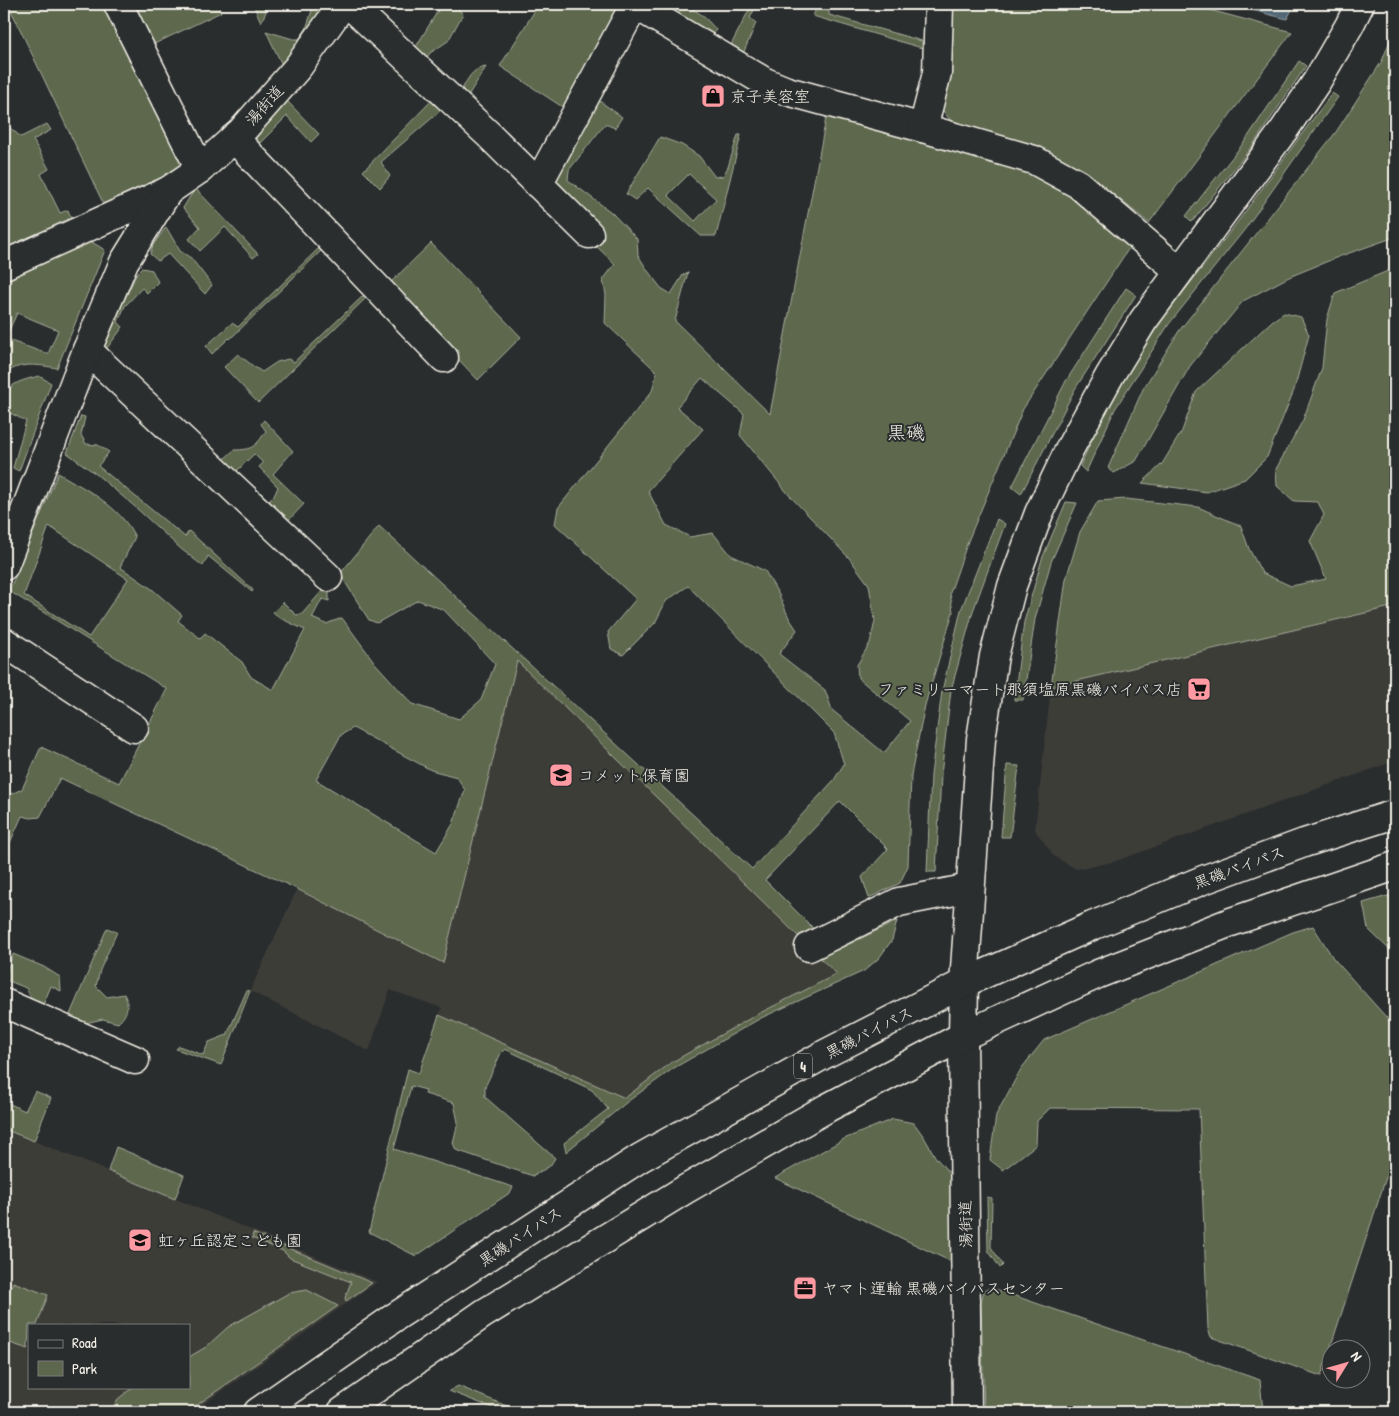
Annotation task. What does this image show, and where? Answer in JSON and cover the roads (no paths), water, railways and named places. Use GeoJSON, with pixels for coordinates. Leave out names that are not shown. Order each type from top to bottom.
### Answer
{"type":"FeatureCollection","features":[{"type":"Feature","properties":{"kind":"main road"},"geometry":{"type":"LineString","coordinates":[[118,4],[200,169]]}},
{"type":"Feature","properties":{"kind":"main road","name":"湯街道"},"geometry":{"type":"LineString","coordinates":[[4,265],[168,190],[200,169],[234,138],[298,67],[343,4]]}},
{"type":"Feature","properties":{"kind":"main road"},"geometry":{"type":"LineString","coordinates":[[350,4],[590,234]]}},
{"type":"Feature","properties":{"kind":"main road"},"geometry":{"type":"LineString","coordinates":[[538,184],[634,4],[765,82],[787,92],[1034,160],[1078,184],[1180,271]]}},
{"type":"Feature","properties":{"kind":"main road"},"geometry":{"type":"LineString","coordinates":[[923,128],[937,73],[939,4]]}},
{"type":"Feature","properties":{"kind":"main road","name":"湯街道"},"geometry":{"type":"LineString","coordinates":[[967,1412],[964,983],[981,739],[994,656],[1012,586],[1039,513],[1070,448],[1110,375],[1134,336],[1180,271],[1284,130],[1317,81],[1360,4]]}},
{"type":"Feature","properties":{"kind":"main road"},"geometry":{"type":"LineString","coordinates":[[234,138],[444,358]]}},
{"type":"Feature","properties":{"kind":"main road"},"geometry":{"type":"LineString","coordinates":[[4,566],[87,350],[124,262],[168,190]]}},
{"type":"Feature","properties":{"kind":"main road"},"geometry":{"type":"LineString","coordinates":[[87,350],[328,577]]}},
{"type":"Feature","properties":{"kind":"main road"},"geometry":{"type":"LineString","coordinates":[[4,642],[134,728]]}},
{"type":"Feature","properties":{"kind":"main road","name":"黒磯バイパス"},"geometry":{"type":"LineString","coordinates":[[258,1412],[395,1317],[640,1158],[825,1054],[964,983],[1092,926],[1203,880],[1304,843],[1395,814]]}},
{"type":"Feature","properties":{"kind":"main road"},"geometry":{"type":"LineString","coordinates":[[342,1412],[483,1314],[686,1189],[827,1108],[963,1036],[1098,974],[1231,922],[1395,866]]}},
{"type":"Feature","properties":{"kind":"main road"},"geometry":{"type":"LineString","coordinates":[[809,947],[900,902],[970,888]]}},
{"type":"Feature","properties":{"kind":"main road"},"geometry":{"type":"LineString","coordinates":[[4,1004],[134,1060]]}},
{"type":"Feature","properties":{"kind":"water"},"geometry":{"type":"Polygon","coordinates":[[[1228,4],[1295,4],[1287,19],[1228,4]]]}},
{"type":"Feature","properties":{"kind":"place","name":"京子美容室"},"geometry":{"type":"Point","coordinates":[713,96]}},
{"type":"Feature","properties":{"kind":"place","name":"ファミリーマート那須塩原黒磯バイパス店"},"geometry":{"type":"Point","coordinates":[1199,689]}},
{"type":"Feature","properties":{"kind":"place","name":"コメット保育園"},"geometry":{"type":"Point","coordinates":[561,775]}},
{"type":"Feature","properties":{"kind":"place","name":"虹ヶ丘認定こども園"},"geometry":{"type":"Point","coordinates":[140,1240]}},
{"type":"Feature","properties":{"kind":"place","name":"ヤマト運輸 黒磯バイパスセンター"},"geometry":{"type":"Point","coordinates":[805,1288]}},
{"type":"Feature","properties":{"kind":"district","name":"黒磯"},"geometry":{"type":"Point","coordinates":[906,432]}}]}
